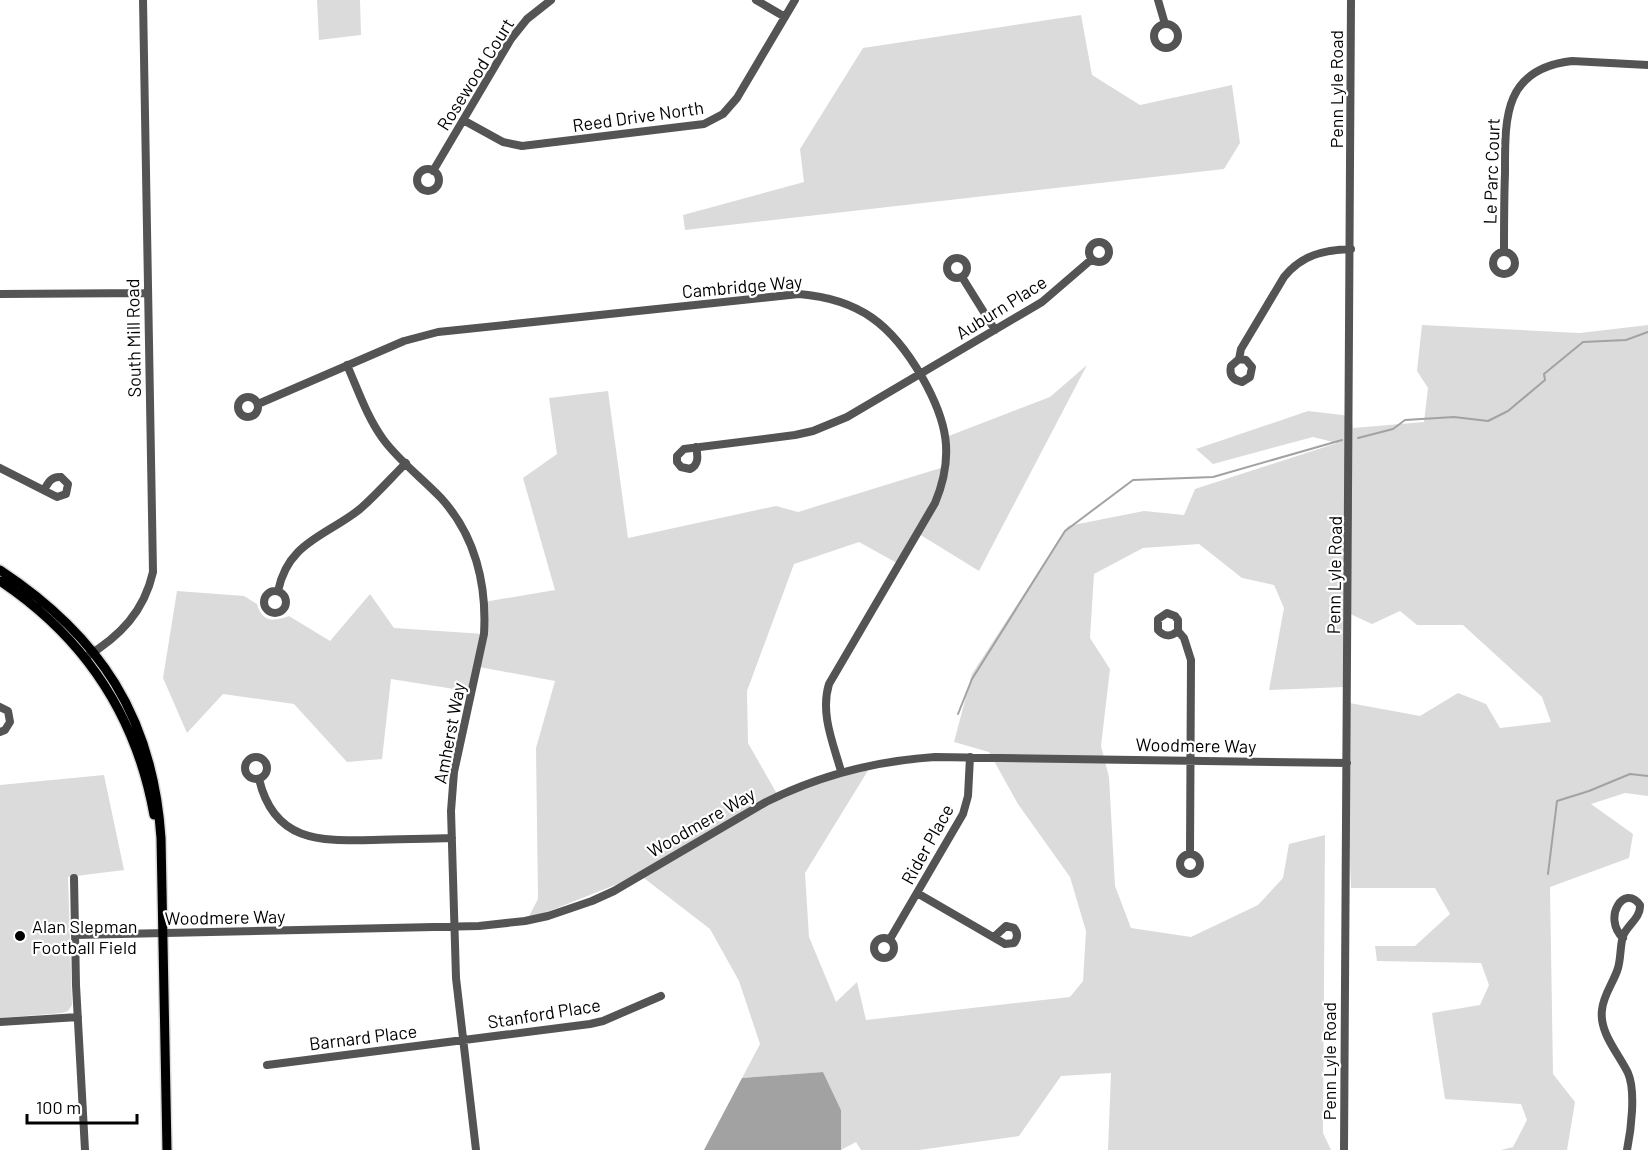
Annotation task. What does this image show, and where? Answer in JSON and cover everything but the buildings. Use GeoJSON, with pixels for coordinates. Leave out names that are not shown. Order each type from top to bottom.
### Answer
{"type":"FeatureCollection","features":[{"type":"Feature","properties":{"kind":"main road"},"geometry":{"type":"LineString","coordinates":[[0,570],[48,605],[95,652],[128,706],[147,754],[158,802],[161,853],[167,1150]]}},
{"type":"Feature","properties":{"kind":"main road"},"geometry":{"type":"LineString","coordinates":[[0,581],[42,612],[86,657],[104,683],[130,734],[146,779],[161,853]]}},
{"type":"Feature","properties":{"kind":"street","name":"South Mill Road"},"geometry":{"type":"LineString","coordinates":[[86,657],[122,631],[139,610],[146,597],[153,572],[142,0]]}},
{"type":"Feature","properties":{"kind":"street","name":"Rosewood Court"},"geometry":{"type":"LineString","coordinates":[[433,171],[517,30],[537,9],[551,0]]}},
{"type":"Feature","properties":{"kind":"street"},"geometry":{"type":"LineString","coordinates":[[756,0],[785,17]]}},
{"type":"Feature","properties":{"kind":"street","name":"Reed Drive North"},"geometry":{"type":"LineString","coordinates":[[463,120],[503,142],[522,146],[704,124],[723,114],[731,106],[795,0]]}},
{"type":"Feature","properties":{"kind":"street"},"geometry":{"type":"LineString","coordinates":[[1158,0],[1165,24]]}},
{"type":"Feature","properties":{"kind":"street","name":"Penn Lyle Road"},"geometry":{"type":"LineString","coordinates":[[1344,1150],[1352,0]]}},
{"type":"Feature","properties":{"kind":"street","name":"Le Parc Court"},"geometry":{"type":"LineString","coordinates":[[1504,252],[1505,128],[1509,106],[1521,86],[1539,71],[1560,62],[1648,65]]}},
{"type":"Feature","properties":{"kind":"street"},"geometry":{"type":"LineString","coordinates":[[1239,359],[1241,349],[1291,268],[1309,256],[1320,252],[1351,249]]}},
{"type":"Feature","properties":{"kind":"street","name":"Auburn Place"},"geometry":{"type":"LineString","coordinates":[[696,447],[795,435],[813,431],[847,417],[1042,302],[1092,259]]}},
{"type":"Feature","properties":{"kind":"street"},"geometry":{"type":"LineString","coordinates":[[962,277],[995,330]]}},
{"type":"Feature","properties":{"kind":"street"},"geometry":{"type":"LineString","coordinates":[[0,294],[148,293]]}},
{"type":"Feature","properties":{"kind":"street","name":"Cambridge Way"},"geometry":{"type":"LineString","coordinates":[[258,404],[404,341],[438,332],[799,294],[838,301],[873,319],[897,339],[908,352],[936,402],[947,447],[944,474],[935,503],[829,684],[825,704],[826,714],[841,771]]}},
{"type":"Feature","properties":{"kind":"street","name":"Amherst Way"},"geometry":{"type":"LineString","coordinates":[[347,365],[376,429],[385,442],[442,500],[463,529],[477,562],[484,597],[485,616],[481,650],[454,772],[452,793],[456,978],[476,1150]]}},
{"type":"Feature","properties":{"kind":"street"},"geometry":{"type":"LineString","coordinates":[[278,591],[288,564],[303,546],[361,507],[406,463]]}},
{"type":"Feature","properties":{"kind":"street"},"geometry":{"type":"LineString","coordinates":[[0,468],[44,490]]}},
{"type":"Feature","properties":{"kind":"street"},"geometry":{"type":"LineString","coordinates":[[1178,631],[1189,650],[1193,671],[1190,854]]}},
{"type":"Feature","properties":{"kind":"street"},"geometry":{"type":"LineString","coordinates":[[0,707],[8,711],[10,722],[5,730],[0,732]]}},
{"type":"Feature","properties":{"kind":"street","name":"Woodmere Way"},"geometry":{"type":"LineString","coordinates":[[75,935],[490,926],[525,921],[570,909],[614,891],[766,802],[813,780],[841,771],[906,759],[970,757],[1347,764]]}},
{"type":"Feature","properties":{"kind":"street","name":"Rider Place"},"geometry":{"type":"LineString","coordinates":[[890,939],[963,814],[968,796],[970,757]]}},
{"type":"Feature","properties":{"kind":"street"},"geometry":{"type":"LineString","coordinates":[[259,779],[266,799],[278,817],[296,831],[307,836],[329,841],[452,838]]}},
{"type":"Feature","properties":{"kind":"street"},"geometry":{"type":"LineString","coordinates":[[74,878],[85,1150]]}},
{"type":"Feature","properties":{"kind":"street"},"geometry":{"type":"LineString","coordinates":[[917,893],[994,938]]}},
{"type":"Feature","properties":{"kind":"street"},"geometry":{"type":"LineString","coordinates":[[1623,938],[1616,930],[1613,916],[1623,899],[1634,899],[1640,909],[1623,938],[1618,971],[1602,1011],[1604,1028],[1631,1084],[1627,1150]]}},
{"type":"Feature","properties":{"kind":"street","name":"Stanford Place"},"geometry":{"type":"LineString","coordinates":[[463,1040],[590,1024],[661,996]]}},
{"type":"Feature","properties":{"kind":"street"},"geometry":{"type":"LineString","coordinates":[[0,1022],[78,1017]]}},
{"type":"Feature","properties":{"kind":"street","name":"Barnard Place"},"geometry":{"type":"LineString","coordinates":[[267,1065],[463,1040]]}},
{"type":"Feature","properties":{"kind":"shaded area"},"geometry":{"type":"Polygon","coordinates":[[[317,0],[360,0],[361,35],[319,40],[317,0]]]}},
{"type":"Feature","properties":{"kind":"shaded area"},"geometry":{"type":"Polygon","coordinates":[[[1081,15],[1092,75],[1140,105],[1232,85],[1240,143],[1224,169],[685,230],[683,215],[804,182],[800,149],[863,48],[1081,15]]]}},
{"type":"Feature","properties":{"kind":"shaded area"},"geometry":{"type":"Polygon","coordinates":[[[1422,325],[1580,333],[1648,325],[1648,796],[1625,793],[1591,804],[1633,834],[1629,858],[1550,887],[1553,1074],[1575,1102],[1567,1150],[1501,1150],[1513,1147],[1527,1120],[1521,1104],[1445,1099],[1432,1013],[1480,1005],[1489,985],[1481,963],[1377,961],[1375,946],[1415,946],[1450,914],[1435,888],[1351,888],[1344,702],[1420,716],[1458,693],[1486,704],[1500,728],[1551,722],[1542,697],[1463,625],[1417,625],[1400,611],[1372,624],[1346,612],[1344,687],[1269,690],[1284,608],[1274,585],[1242,578],[1199,544],[1143,548],[1094,574],[1090,638],[1110,669],[1101,746],[1109,777],[1115,886],[1131,928],[1191,937],[1258,905],[1283,878],[1289,844],[1325,835],[1323,1133],[1331,1150],[1108,1150],[1111,1073],[1061,1076],[1019,1136],[919,1150],[861,1150],[856,1142],[841,1150],[841,1110],[823,1072],[742,1078],[760,1044],[739,981],[710,929],[640,875],[527,920],[538,899],[536,748],[555,681],[479,667],[473,692],[391,679],[382,759],[347,762],[294,704],[223,694],[187,733],[163,678],[177,591],[244,596],[257,604],[265,617],[273,620],[289,616],[330,641],[370,594],[394,628],[484,634],[484,602],[555,590],[523,478],[557,454],[549,398],[608,391],[628,538],[776,506],[798,512],[944,467],[946,437],[1050,397],[1087,365],[979,571],[919,534],[897,563],[859,542],[794,564],[747,691],[748,743],[777,794],[872,764],[805,873],[809,937],[836,1002],[857,982],[866,1020],[1070,997],[1083,981],[1086,931],[1070,877],[1018,804],[989,752],[954,742],[972,674],[1068,526],[1144,511],[1184,515],[1195,489],[1337,443],[1313,437],[1213,464],[1196,449],[1308,411],[1351,416],[1353,428],[1424,422],[1428,388],[1417,371],[1422,325]]]}},
{"type":"Feature","properties":{"kind":"shaded area"},"geometry":{"type":"Polygon","coordinates":[[[104,775],[124,870],[68,877],[72,1005],[68,1011],[62,1013],[0,1018],[0,785],[104,775]]]}},
{"type":"Feature","properties":{"kind":"shaded area"},"geometry":{"type":"Polygon","coordinates":[[[823,1072],[841,1110],[841,1150],[704,1150],[742,1078],[823,1072]]]}},
{"type":"Feature","properties":{"kind":"waterway"},"geometry":{"type":"LineString","coordinates":[[1358,438],[1393,429],[1405,420],[1454,417],[1488,421],[1508,411],[1545,380],[1544,374],[1583,342],[1626,340],[1648,332]]}},
{"type":"Feature","properties":{"kind":"waterway"},"geometry":{"type":"LineString","coordinates":[[958,714],[972,679],[1065,531],[1133,480],[1213,477],[1342,440]]}},
{"type":"Feature","properties":{"kind":"waterway"},"geometry":{"type":"LineString","coordinates":[[1548,874],[1557,801],[1630,774],[1648,776]]}},
{"type":"Feature","properties":{"kind":"place","name":"Alan Slepman Football Field"},"geometry":{"type":"Point","coordinates":[20,936]}}]}
